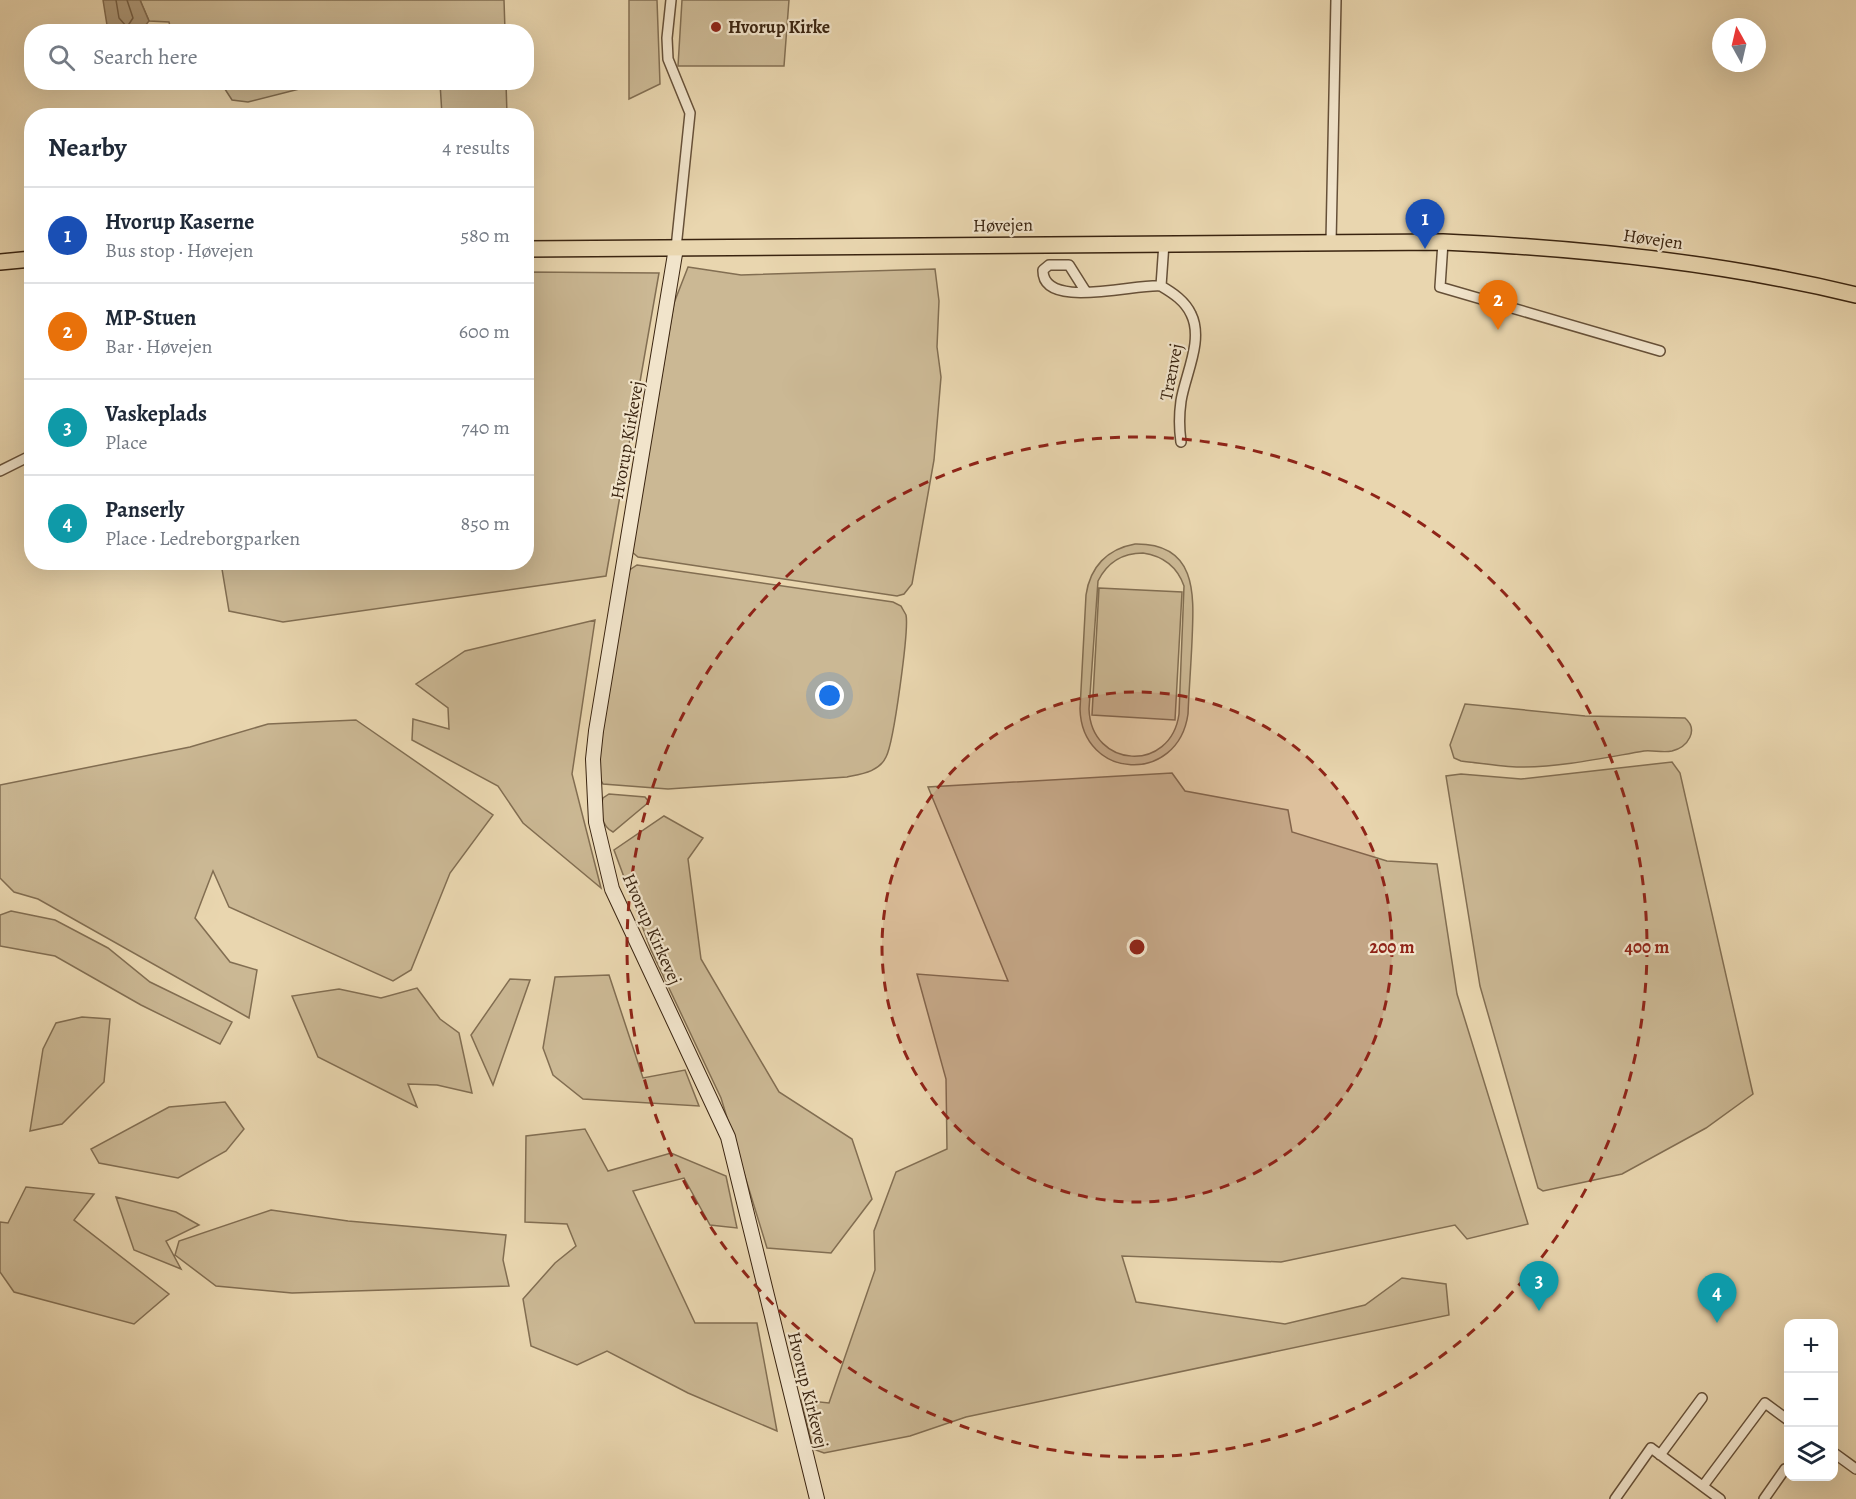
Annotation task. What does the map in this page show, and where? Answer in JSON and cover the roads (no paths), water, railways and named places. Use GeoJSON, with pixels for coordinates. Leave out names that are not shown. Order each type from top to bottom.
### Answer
{"type":"FeatureCollection","features":[{"type":"Feature","properties":{"kind":"main road","name":"Høvejen"},"geometry":{"type":"LineString","coordinates":[[534,249],[1443,242],[1566,248],[1648,257],[1856,295]]}},
{"type":"Feature","properties":{"kind":"main road"},"geometry":{"type":"LineString","coordinates":[[0,254],[24,252]]}},
{"type":"Feature","properties":{"kind":"main road"},"geometry":{"type":"LineString","coordinates":[[0,262],[24,260]]}},
{"type":"Feature","properties":{"kind":"street"},"geometry":{"type":"LineString","coordinates":[[671,0],[667,38],[669,59],[690,113],[676,248]]}},
{"type":"Feature","properties":{"kind":"street"},"geometry":{"type":"LineString","coordinates":[[1331,242],[1336,0]]}},
{"type":"Feature","properties":{"kind":"street"},"geometry":{"type":"LineString","coordinates":[[1443,242],[1440,287],[1660,351]]}},
{"type":"Feature","properties":{"kind":"street"},"geometry":{"type":"LineString","coordinates":[[1086,292],[1069,265],[1049,265],[1043,270],[1047,283],[1055,290],[1086,292],[1161,286],[1164,243]]}},
{"type":"Feature","properties":{"kind":"street","name":"Hvorup Kirkevej"},"geometry":{"type":"LineString","coordinates":[[676,248],[596,731],[593,759],[596,822],[616,899],[728,1137],[817,1499]]}},
{"type":"Feature","properties":{"kind":"street","name":"Trænvej"},"geometry":{"type":"LineString","coordinates":[[1161,286],[1183,302],[1192,314],[1195,328],[1181,400],[1179,427],[1181,442]]}},
{"type":"Feature","properties":{"kind":"street"},"geometry":{"type":"LineString","coordinates":[[0,471],[24,459]]}},
{"type":"Feature","properties":{"kind":"street"},"geometry":{"type":"LineString","coordinates":[[1660,1455],[1702,1398]]}},
{"type":"Feature","properties":{"kind":"street"},"geometry":{"type":"LineString","coordinates":[[1703,1486],[1765,1403],[1784,1417]]}},
{"type":"Feature","properties":{"kind":"street"},"geometry":{"type":"LineString","coordinates":[[1615,1499],[1651,1448],[1720,1499]]}},
{"type":"Feature","properties":{"kind":"street"},"geometry":{"type":"LineString","coordinates":[[1838,1456],[1856,1469]]}},
{"type":"Feature","properties":{"kind":"street"},"geometry":{"type":"LineString","coordinates":[[1764,1499],[1784,1470]]}},
{"type":"Feature","properties":{"kind":"water"},"geometry":{"type":"Polygon","coordinates":[[[103,0],[140,0],[149,21],[147,24],[107,24],[103,0]]]}},
{"type":"Feature","properties":{"kind":"place","name":"Hvorup Kirke"},"geometry":{"type":"Point","coordinates":[716,27]}},
{"type":"Feature","properties":{"kind":"place","name":"Hvorup Kaserne"},"geometry":{"type":"Point","coordinates":[1425,249]}},
{"type":"Feature","properties":{"kind":"place","name":"MP-Stuen"},"geometry":{"type":"Point","coordinates":[1498,330]}},
{"type":"Feature","properties":{"kind":"place","name":"Vaskeplads"},"geometry":{"type":"Point","coordinates":[1539,1311]}},
{"type":"Feature","properties":{"kind":"place","name":"Panserly"},"geometry":{"type":"Point","coordinates":[1717,1323]}}]}
